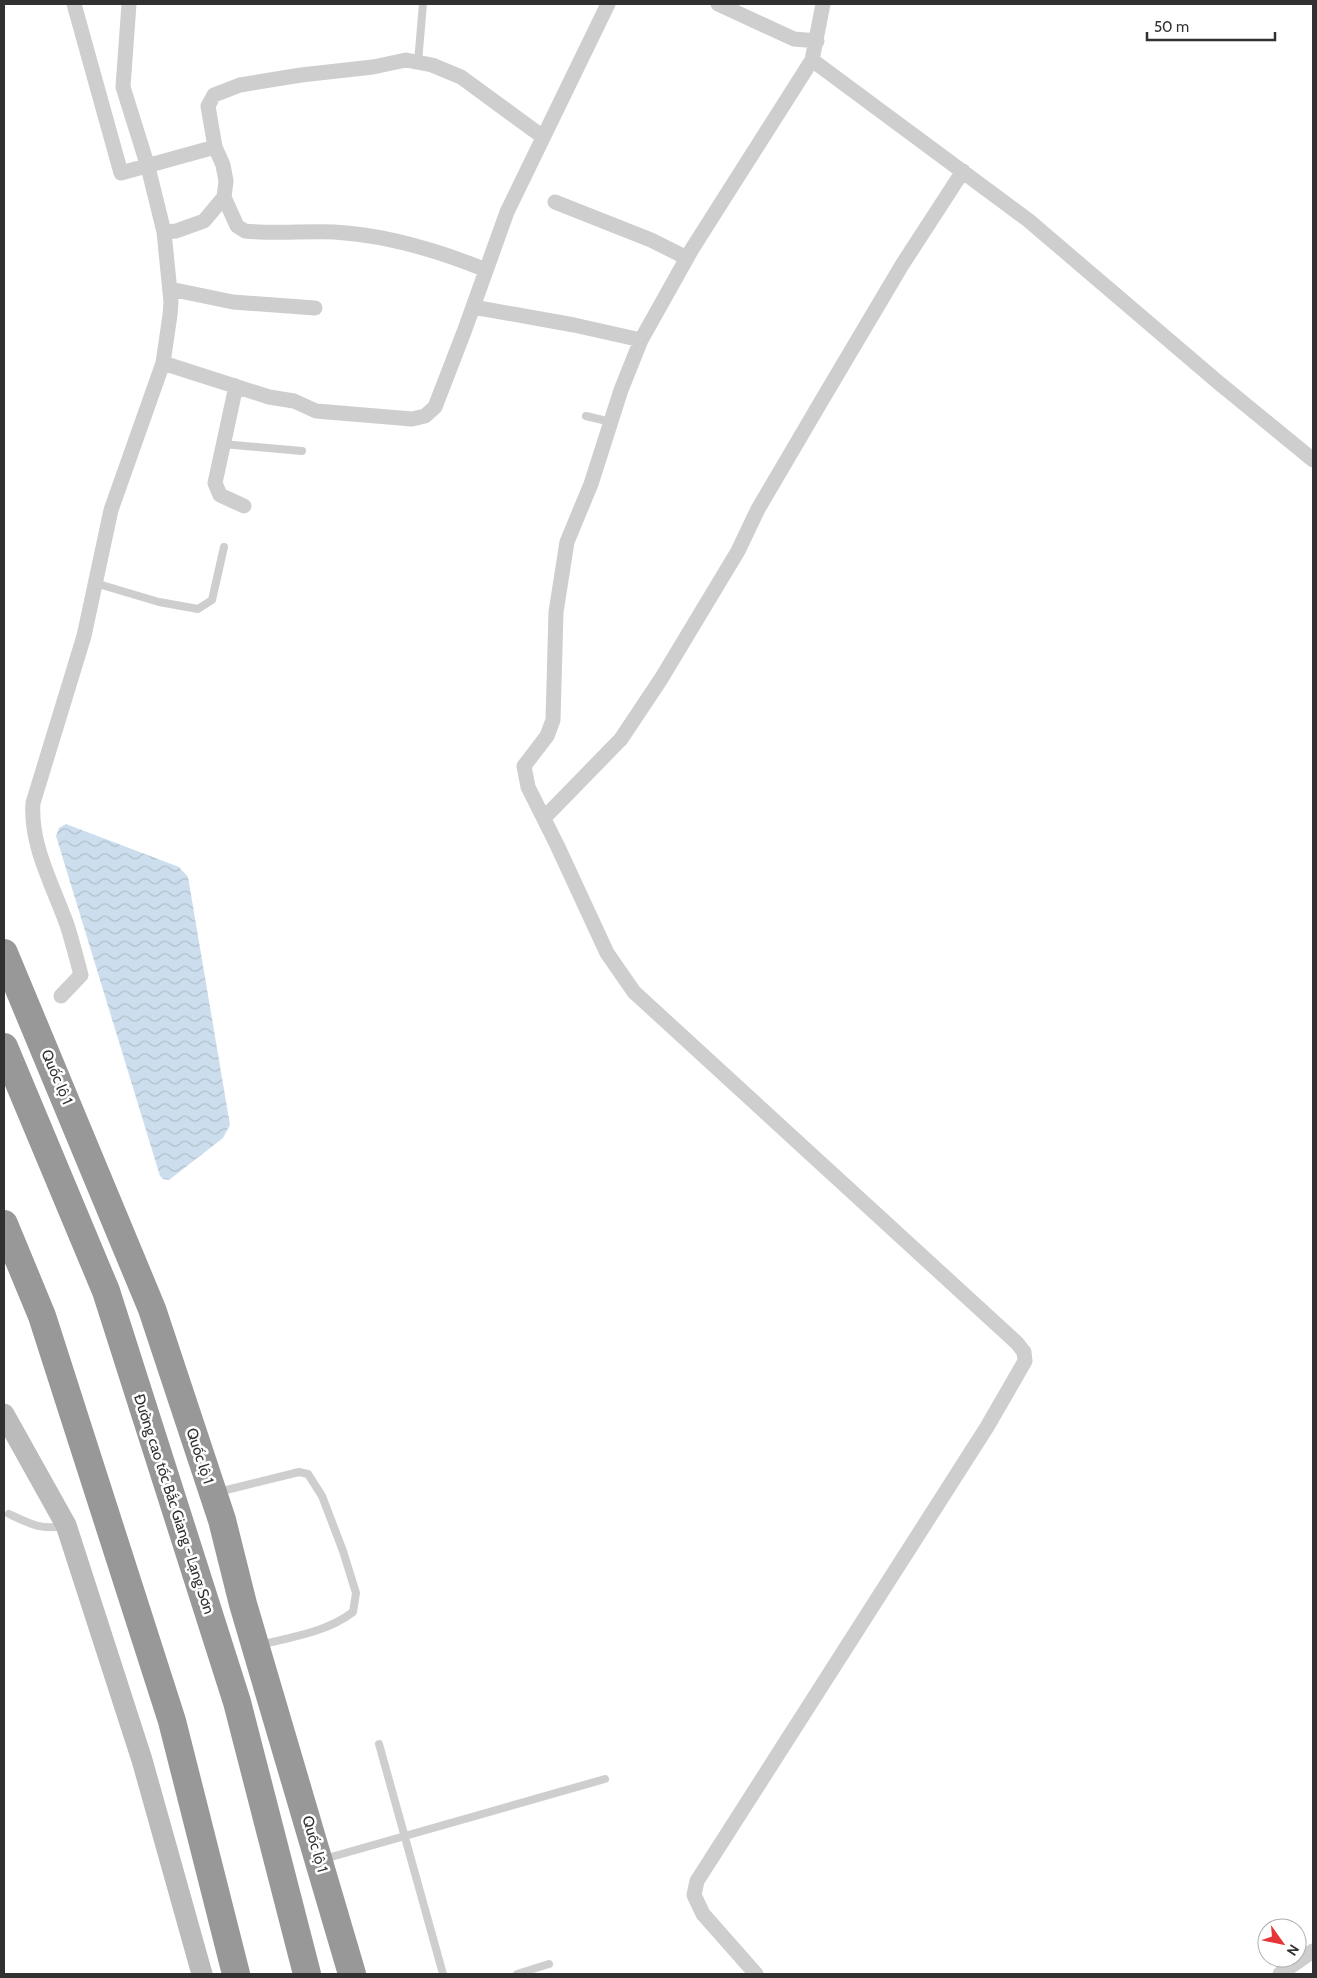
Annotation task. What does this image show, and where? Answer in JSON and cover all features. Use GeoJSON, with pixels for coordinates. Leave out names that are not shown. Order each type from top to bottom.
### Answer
{"type":"FeatureCollection","features":[{"type":"Feature","properties":{"kind":"highway","name":"Quốc lộ 1"},"geometry":{"type":"LineString","coordinates":[[4,953],[152,1309],[213,1494],[352,1974]]}},
{"type":"Feature","properties":{"kind":"highway","name":"Đường cao tốc Bắc Giang - Lạng Sơn"},"geometry":{"type":"LineString","coordinates":[[4,1047],[106,1291],[237,1702],[307,1974]]}},
{"type":"Feature","properties":{"kind":"highway"},"geometry":{"type":"LineString","coordinates":[[4,1224],[42,1316],[172,1721],[236,1974]]}},
{"type":"Feature","properties":{"kind":"street"},"geometry":{"type":"LineString","coordinates":[[74,4],[121,173],[215,147]]}},
{"type":"Feature","properties":{"kind":"street"},"geometry":{"type":"LineString","coordinates":[[61,996],[81,975],[67,924],[36,838],[32,823],[32,803],[84,636],[111,510],[162,363],[170,315],[170,289],[164,232],[148,167],[123,87],[125,37],[129,4]]}},
{"type":"Feature","properties":{"kind":"street"},"geometry":{"type":"LineString","coordinates":[[162,363],[269,397],[294,401],[316,411],[412,419],[425,416],[435,407],[507,212],[608,4]]}},
{"type":"Feature","properties":{"kind":"street"},"geometry":{"type":"LineString","coordinates":[[718,4],[794,39],[817,40]]}},
{"type":"Feature","properties":{"kind":"street"},"geometry":{"type":"LineString","coordinates":[[756,1974],[703,1914],[694,1894],[697,1881],[837,1665],[987,1426],[1025,1361],[1024,1352],[634,992],[607,952],[528,787],[524,766],[547,736],[553,720],[556,612],[567,542],[591,484],[641,340],[688,258],[812,60],[823,4]]}},
{"type":"Feature","properties":{"kind":"street"},"geometry":{"type":"LineString","coordinates":[[486,270],[441,251],[393,239],[334,232],[245,231],[237,226],[224,197],[226,181],[223,166],[215,147],[208,106],[214,95],[240,84],[301,74],[373,67],[406,60],[418,62],[461,77],[543,137]]}},
{"type":"Feature","properties":{"kind":"street"},"geometry":{"type":"LineString","coordinates":[[812,60],[1028,220],[1218,383],[1313,460]]}},
{"type":"Feature","properties":{"kind":"street"},"geometry":{"type":"LineString","coordinates":[[544,818],[621,739],[662,679],[738,551],[758,509],[817,408],[902,265],[963,171]]}},
{"type":"Feature","properties":{"kind":"street"},"geometry":{"type":"LineString","coordinates":[[164,232],[176,231],[204,222],[224,197]]}},
{"type":"Feature","properties":{"kind":"street"},"geometry":{"type":"LineString","coordinates":[[555,202],[651,240],[688,258]]}},
{"type":"Feature","properties":{"kind":"street"},"geometry":{"type":"LineString","coordinates":[[170,289],[232,302],[315,308]]}},
{"type":"Feature","properties":{"kind":"street"},"geometry":{"type":"LineString","coordinates":[[473,307],[574,325],[641,340]]}},
{"type":"Feature","properties":{"kind":"street"},"geometry":{"type":"LineString","coordinates":[[236,386],[214,483],[220,495],[244,506]]}},
{"type":"Feature","properties":{"kind":"street"},"geometry":{"type":"LineString","coordinates":[[4,1414],[66,1525],[142,1760],[202,1974]]}},
{"type":"Feature","properties":{"kind":"street"},"geometry":{"type":"LineString","coordinates":[[1280,1974],[1313,1951]]}},
{"type":"Feature","properties":{"kind":"lane"},"geometry":{"type":"LineString","coordinates":[[418,62],[422,4]]}},
{"type":"Feature","properties":{"kind":"lane"},"geometry":{"type":"LineString","coordinates":[[586,416],[611,422]]}},
{"type":"Feature","properties":{"kind":"lane"},"geometry":{"type":"LineString","coordinates":[[223,444],[302,451]]}},
{"type":"Feature","properties":{"kind":"lane"},"geometry":{"type":"LineString","coordinates":[[94,583],[159,602],[198,609],[212,600],[224,547]]}},
{"type":"Feature","properties":{"kind":"lane"},"geometry":{"type":"LineString","coordinates":[[213,1494],[299,1472],[308,1474],[322,1496],[356,1593],[353,1612],[341,1621],[306,1634],[256,1646]]}},
{"type":"Feature","properties":{"kind":"lane"},"geometry":{"type":"LineString","coordinates":[[9,1514],[48,1529],[66,1525]]}},
{"type":"Feature","properties":{"kind":"lane"},"geometry":{"type":"LineString","coordinates":[[378,1744],[443,1974]]}},
{"type":"Feature","properties":{"kind":"lane"},"geometry":{"type":"LineString","coordinates":[[319,1860],[606,1779]]}},
{"type":"Feature","properties":{"kind":"lane"},"geometry":{"type":"LineString","coordinates":[[518,1974],[549,1964]]}},
{"type":"Feature","properties":{"kind":"water"},"geometry":{"type":"Polygon","coordinates":[[[66,824],[179,867],[188,877],[230,1125],[223,1138],[169,1180],[163,1179],[160,1176],[56,836],[59,828],[66,824]]]}}]}
